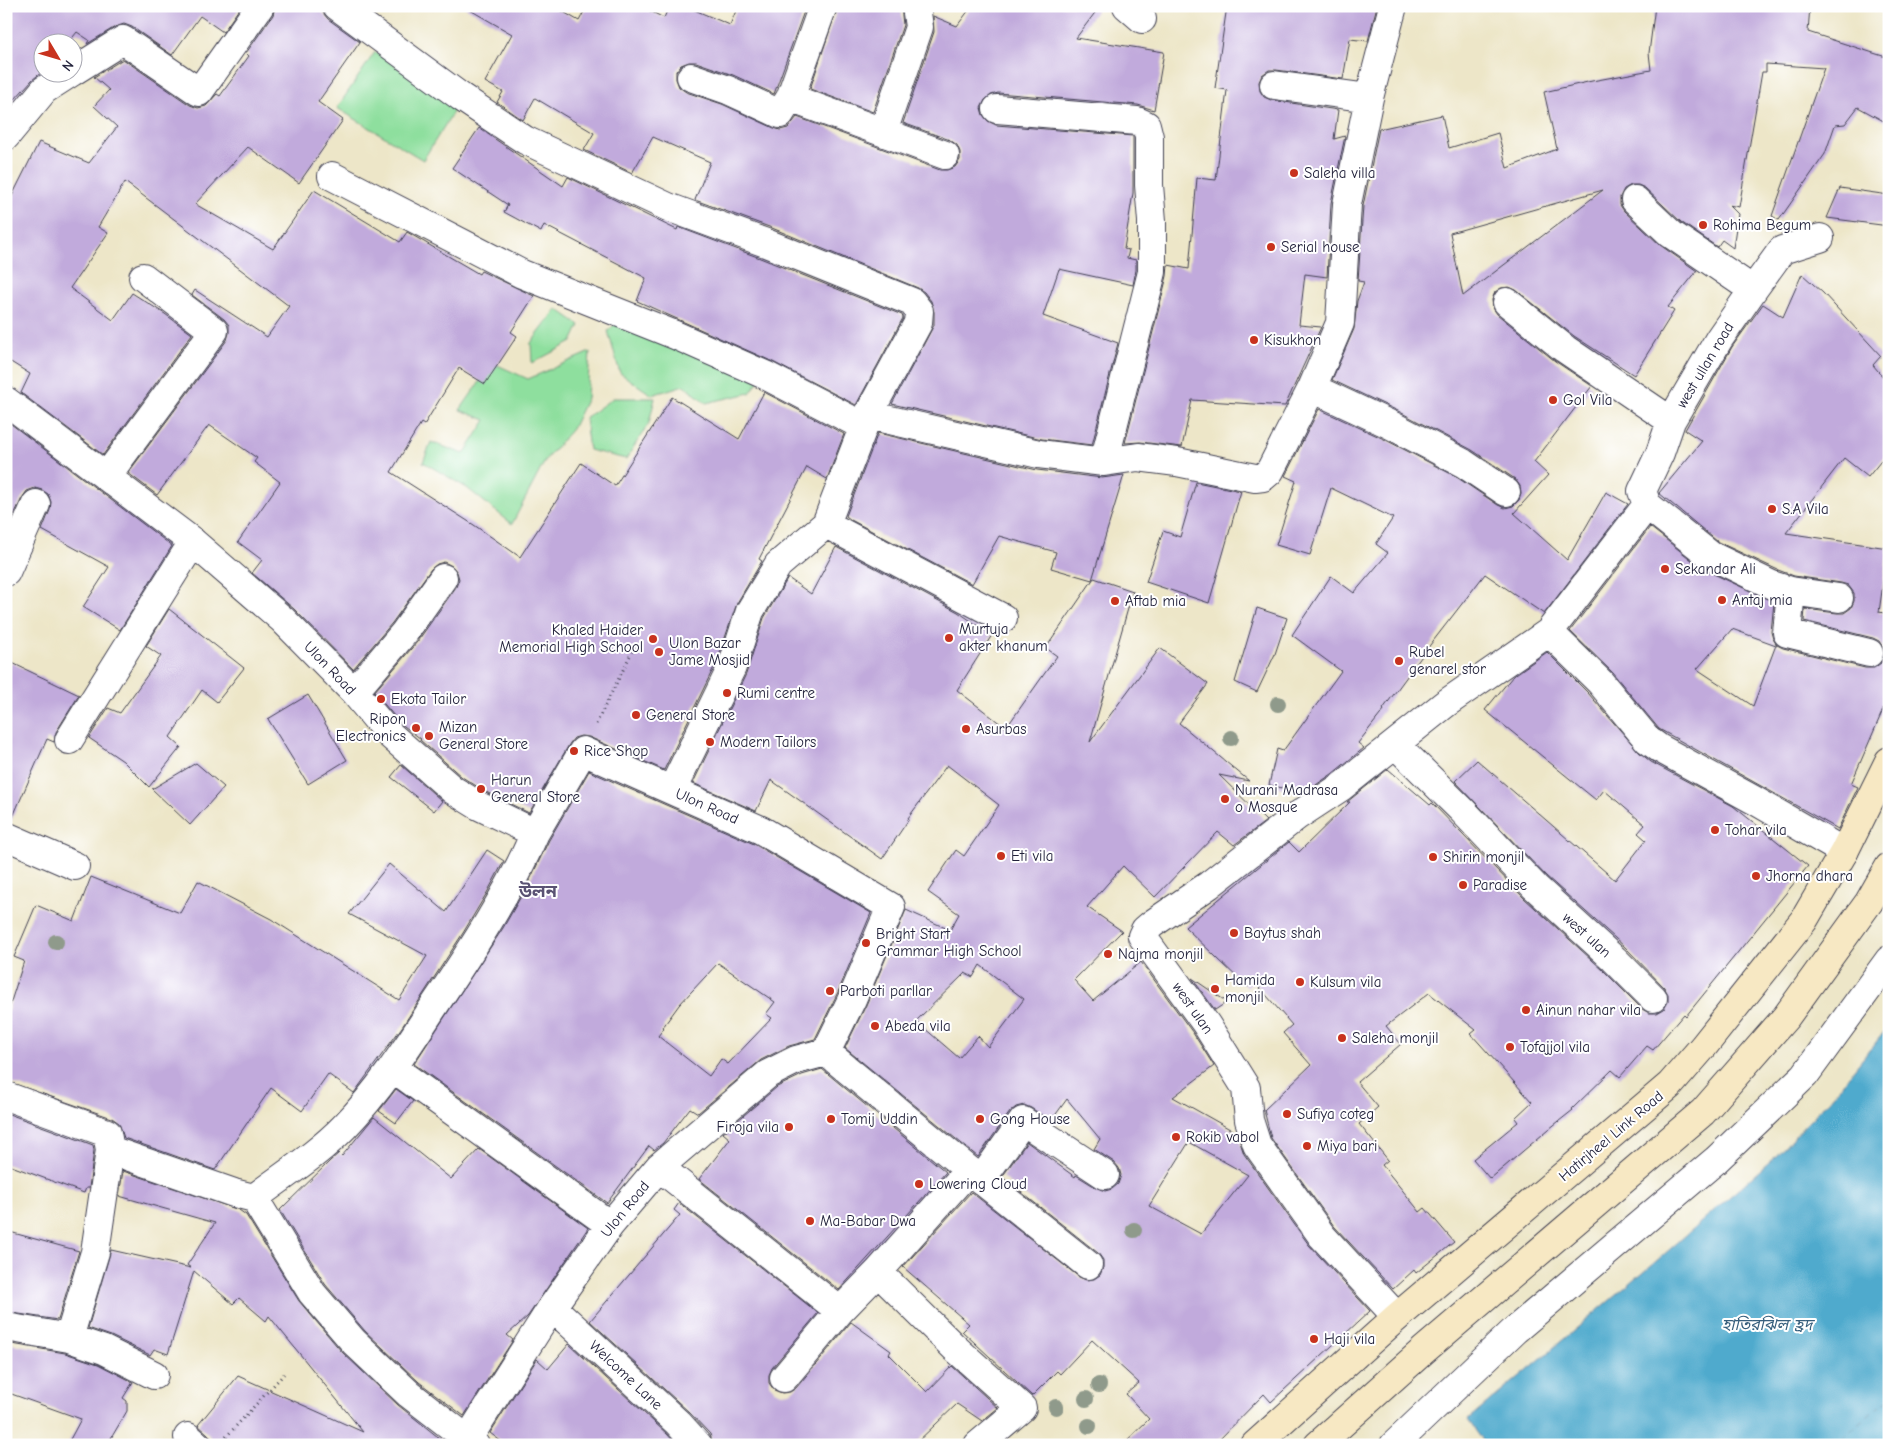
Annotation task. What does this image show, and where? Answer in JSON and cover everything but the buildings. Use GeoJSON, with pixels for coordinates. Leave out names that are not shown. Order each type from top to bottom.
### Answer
{"type":"FeatureCollection","features":[{"type":"Feature","properties":{"kind":"main road","name":"Hatirjheel Link Road"},"geometry":{"type":"LineString","coordinates":[[1255,1445],[1397,1317],[1670,1085],[1703,1047],[1804,920],[1844,852],[1889,761]]}},
{"type":"Feature","properties":{"kind":"main road"},"geometry":{"type":"LineString","coordinates":[[1318,1445],[1424,1350],[1703,1112],[1786,1017],[1869,902],[1889,867]]}},
{"type":"Feature","properties":{"kind":"street"},"geometry":{"type":"LineString","coordinates":[[82,66],[123,40],[199,92],[260,6]]}},
{"type":"Feature","properties":{"kind":"street"},"geometry":{"type":"LineString","coordinates":[[337,6],[461,97],[526,140],[668,207],[766,243],[912,302],[919,311],[918,323],[866,420],[826,524],[778,565],[750,611],[732,667],[672,790]]}},
{"type":"Feature","properties":{"kind":"street"},"geometry":{"type":"LineString","coordinates":[[691,77],[728,90],[780,114],[790,98],[823,6]]}},
{"type":"Feature","properties":{"kind":"street"},"geometry":{"type":"LineString","coordinates":[[883,132],[919,27],[916,6]]}},
{"type":"Feature","properties":{"kind":"street"},"geometry":{"type":"LineString","coordinates":[[332,176],[522,274],[675,335],[866,420],[1039,454],[1104,462],[1138,458],[1177,462],[1255,478],[1263,477],[1270,471],[1312,388],[1340,323],[1347,204],[1369,98],[1394,6]]}},
{"type":"Feature","properties":{"kind":"street"},"geometry":{"type":"LineString","coordinates":[[6,136],[44,90],[56,82]]}},
{"type":"Feature","properties":{"kind":"street"},"geometry":{"type":"LineString","coordinates":[[1274,85],[1369,98]]}},
{"type":"Feature","properties":{"kind":"street"},"geometry":{"type":"LineString","coordinates":[[790,98],[945,155]]}},
{"type":"Feature","properties":{"kind":"street"},"geometry":{"type":"LineString","coordinates":[[997,109],[1137,121],[1146,125],[1149,137],[1152,272],[1104,462]]}},
{"type":"Feature","properties":{"kind":"street"},"geometry":{"type":"LineString","coordinates":[[1635,200],[1671,234],[1753,290]]}},
{"type":"Feature","properties":{"kind":"street","name":"west ullan road"},"geometry":{"type":"LineString","coordinates":[[1549,632],[1645,498],[1671,422],[1719,340],[1753,290],[1782,250],[1820,238]]}},
{"type":"Feature","properties":{"kind":"street"},"geometry":{"type":"LineString","coordinates":[[106,477],[214,332],[143,277]]}},
{"type":"Feature","properties":{"kind":"street","name":"west ullan road"},"geometry":{"type":"LineString","coordinates":[[1507,302],[1565,349],[1671,422]]}},
{"type":"Feature","properties":{"kind":"street"},"geometry":{"type":"LineString","coordinates":[[1312,388],[1391,425],[1455,459],[1506,492]]}},
{"type":"Feature","properties":{"kind":"street","name":"Ulon Road"},"geometry":{"type":"LineString","coordinates":[[6,401],[193,542],[283,620],[354,692],[389,734],[452,790],[479,806],[535,832]]}},
{"type":"Feature","properties":{"kind":"street"},"geometry":{"type":"LineString","coordinates":[[1645,498],[1710,555],[1772,585],[1791,591],[1839,598]]}},
{"type":"Feature","properties":{"kind":"street"},"geometry":{"type":"LineString","coordinates":[[6,572],[36,504]]}},
{"type":"Feature","properties":{"kind":"street"},"geometry":{"type":"LineString","coordinates":[[826,524],[1003,618]]}},
{"type":"Feature","properties":{"kind":"street"},"geometry":{"type":"LineString","coordinates":[[69,740],[193,542]]}},
{"type":"Feature","properties":{"kind":"street"},"geometry":{"type":"LineString","coordinates":[[354,692],[404,633],[443,578]]}},
{"type":"Feature","properties":{"kind":"street"},"geometry":{"type":"LineString","coordinates":[[1791,591],[1787,633],[1869,653]]}},
{"type":"Feature","properties":{"kind":"street"},"geometry":{"type":"LineString","coordinates":[[1549,632],[1600,682],[1648,740],[1844,852]]}},
{"type":"Feature","properties":{"kind":"street","name":"west ulan"},"geometry":{"type":"LineString","coordinates":[[1397,1317],[1322,1236],[1257,1145],[1249,1120],[1246,1088],[1206,1024],[1142,936],[1152,924],[1209,884],[1297,816],[1341,788],[1445,704],[1549,632]]}},
{"type":"Feature","properties":{"kind":"street","name":"west ulan"},"geometry":{"type":"LineString","coordinates":[[1395,744],[1462,810],[1535,887],[1614,959],[1653,998]]}},
{"type":"Feature","properties":{"kind":"street"},"geometry":{"type":"LineString","coordinates":[[254,1198],[299,1165],[343,1128],[393,1068],[475,945],[522,862],[535,832],[583,751]]}},
{"type":"Feature","properties":{"kind":"street","name":"Ulon Road"},"geometry":{"type":"LineString","coordinates":[[469,1443],[552,1307],[610,1224],[659,1167],[768,1074],[796,1060],[826,1052],[852,999],[891,907],[761,830],[583,751]]}},
{"type":"Feature","properties":{"kind":"street"},"geometry":{"type":"LineString","coordinates":[[6,836],[75,866]]}},
{"type":"Feature","properties":{"kind":"street"},"geometry":{"type":"LineString","coordinates":[[1394,1445],[1515,1330],[1716,1160],[1805,1075],[1889,960]]}},
{"type":"Feature","properties":{"kind":"street"},"geometry":{"type":"LineString","coordinates":[[826,1052],[1088,1265]]}},
{"type":"Feature","properties":{"kind":"street"},"geometry":{"type":"LineString","coordinates":[[393,1068],[610,1224]]}},
{"type":"Feature","properties":{"kind":"street"},"geometry":{"type":"LineString","coordinates":[[6,1096],[107,1133],[110,1150],[95,1252],[69,1338]]}},
{"type":"Feature","properties":{"kind":"street"},"geometry":{"type":"LineString","coordinates":[[784,1378],[840,1311],[975,1175],[1023,1121],[1105,1176]]}},
{"type":"Feature","properties":{"kind":"street"},"geometry":{"type":"LineString","coordinates":[[110,1150],[234,1193],[254,1198],[312,1293],[354,1342],[409,1394],[469,1443]]}},
{"type":"Feature","properties":{"kind":"street"},"geometry":{"type":"LineString","coordinates":[[659,1167],[840,1311]]}},
{"type":"Feature","properties":{"kind":"street"},"geometry":{"type":"LineString","coordinates":[[878,1272],[954,1346],[1022,1408],[978,1445]]}},
{"type":"Feature","properties":{"kind":"street","name":"Welcome Lane"},"geometry":{"type":"LineString","coordinates":[[552,1307],[678,1423],[698,1445]]}},
{"type":"Feature","properties":{"kind":"street"},"geometry":{"type":"LineString","coordinates":[[6,1327],[69,1338],[104,1350],[154,1375]]}},
{"type":"Feature","properties":{"kind":"path"},"geometry":{"type":"LineString","coordinates":[[583,751],[635,646]]}},
{"type":"Feature","properties":{"kind":"path"},"geometry":{"type":"LineString","coordinates":[[225,1438],[284,1374]]}},
{"type":"Feature","properties":{"kind":"green space"},"geometry":{"type":"Polygon","coordinates":[[[375,52],[457,106],[423,160],[337,108],[375,52]]]}},
{"type":"Feature","properties":{"kind":"green space"},"geometry":{"type":"Polygon","coordinates":[[[557,309],[580,325],[572,342],[532,363],[531,343],[557,309]]]}},
{"type":"Feature","properties":{"kind":"green space"},"geometry":{"type":"Polygon","coordinates":[[[616,323],[627,331],[659,334],[759,381],[750,393],[706,403],[684,385],[652,395],[620,373],[608,331],[616,323]]]}},
{"type":"Feature","properties":{"kind":"green space"},"geometry":{"type":"Polygon","coordinates":[[[590,352],[587,398],[572,429],[546,459],[512,524],[467,488],[423,462],[431,442],[464,454],[486,420],[460,410],[493,363],[528,379],[590,352]]]}},
{"type":"Feature","properties":{"kind":"green space"},"geometry":{"type":"Polygon","coordinates":[[[613,398],[655,398],[649,423],[626,459],[589,450],[585,418],[613,398]]]}},
{"type":"Feature","properties":{"kind":"water","name":"হাতিরঝিল হ্রদ"},"geometry":{"type":"Polygon","coordinates":[[[1889,1026],[1889,1445],[1486,1445],[1468,1420],[1661,1257],[1776,1156],[1830,1099],[1889,1026]]]}},
{"type":"Feature","properties":{"kind":"ferry route"},"geometry":{"type":"LineString","coordinates":[[1834,1445],[1889,1398]]}},
{"type":"Feature","properties":{"kind":"place","name":"Saleha villa"},"geometry":{"type":"Point","coordinates":[1294,173]}},
{"type":"Feature","properties":{"kind":"place","name":"Rohima Begum"},"geometry":{"type":"Point","coordinates":[1703,225]}},
{"type":"Feature","properties":{"kind":"place","name":"Serial house"},"geometry":{"type":"Point","coordinates":[1271,247]}},
{"type":"Feature","properties":{"kind":"place","name":"Kisukhon"},"geometry":{"type":"Point","coordinates":[1254,340]}},
{"type":"Feature","properties":{"kind":"place","name":"Gol Vila"},"geometry":{"type":"Point","coordinates":[1553,400]}},
{"type":"Feature","properties":{"kind":"place","name":"S.A Vila"},"geometry":{"type":"Point","coordinates":[1772,509]}},
{"type":"Feature","properties":{"kind":"place","name":"Sekandar Ali"},"geometry":{"type":"Point","coordinates":[1665,569]}},
{"type":"Feature","properties":{"kind":"place","name":"Antaj mia"},"geometry":{"type":"Point","coordinates":[1722,600]}},
{"type":"Feature","properties":{"kind":"place","name":"Aftab mia"},"geometry":{"type":"Point","coordinates":[1115,601]}},
{"type":"Feature","properties":{"kind":"place","name":"Murtuja akter khanum"},"geometry":{"type":"Point","coordinates":[949,638]}},
{"type":"Feature","properties":{"kind":"place","name":"Khaled Haider Memorial High School"},"geometry":{"type":"Point","coordinates":[653,639]}},
{"type":"Feature","properties":{"kind":"place","name":"Ulon Bazar Jame Mosjid"},"geometry":{"type":"Point","coordinates":[659,652]}},
{"type":"Feature","properties":{"kind":"place","name":"Rubel genarel stor"},"geometry":{"type":"Point","coordinates":[1399,661]}},
{"type":"Feature","properties":{"kind":"place","name":"Rumi centre"},"geometry":{"type":"Point","coordinates":[727,693]}},
{"type":"Feature","properties":{"kind":"place","name":"Ekota Tailor"},"geometry":{"type":"Point","coordinates":[381,699]}},
{"type":"Feature","properties":{"kind":"place","name":"General Store"},"geometry":{"type":"Point","coordinates":[636,715]}},
{"type":"Feature","properties":{"kind":"place","name":"Ripon Electronics"},"geometry":{"type":"Point","coordinates":[416,728]}},
{"type":"Feature","properties":{"kind":"place","name":"Asurbas"},"geometry":{"type":"Point","coordinates":[966,729]}},
{"type":"Feature","properties":{"kind":"place","name":"Mizan General Store"},"geometry":{"type":"Point","coordinates":[429,736]}},
{"type":"Feature","properties":{"kind":"place","name":"Modern Tailors"},"geometry":{"type":"Point","coordinates":[710,742]}},
{"type":"Feature","properties":{"kind":"place","name":"Rice Shop"},"geometry":{"type":"Point","coordinates":[574,751]}},
{"type":"Feature","properties":{"kind":"place","name":"Harun General Store"},"geometry":{"type":"Point","coordinates":[481,789]}},
{"type":"Feature","properties":{"kind":"place","name":"Nurani Madrasa o Mosque"},"geometry":{"type":"Point","coordinates":[1225,799]}},
{"type":"Feature","properties":{"kind":"place","name":"Tohar vila"},"geometry":{"type":"Point","coordinates":[1715,830]}},
{"type":"Feature","properties":{"kind":"place","name":"Eti vila"},"geometry":{"type":"Point","coordinates":[1001,856]}},
{"type":"Feature","properties":{"kind":"place","name":"Shirin monjil"},"geometry":{"type":"Point","coordinates":[1433,857]}},
{"type":"Feature","properties":{"kind":"place","name":"Jhorna dhara"},"geometry":{"type":"Point","coordinates":[1756,876]}},
{"type":"Feature","properties":{"kind":"place","name":"Paradise"},"geometry":{"type":"Point","coordinates":[1463,885]}},
{"type":"Feature","properties":{"kind":"place","name":"Baytus shah"},"geometry":{"type":"Point","coordinates":[1234,933]}},
{"type":"Feature","properties":{"kind":"place","name":"Bright Start Grammar High School"},"geometry":{"type":"Point","coordinates":[866,943]}},
{"type":"Feature","properties":{"kind":"place","name":"Najma monjil"},"geometry":{"type":"Point","coordinates":[1108,954]}},
{"type":"Feature","properties":{"kind":"place","name":"Kulsum vila"},"geometry":{"type":"Point","coordinates":[1300,982]}},
{"type":"Feature","properties":{"kind":"place","name":"Hamida monjil"},"geometry":{"type":"Point","coordinates":[1215,989]}},
{"type":"Feature","properties":{"kind":"place","name":"Parboti parllar"},"geometry":{"type":"Point","coordinates":[830,991]}},
{"type":"Feature","properties":{"kind":"place","name":"Ainun nahar vila"},"geometry":{"type":"Point","coordinates":[1526,1010]}},
{"type":"Feature","properties":{"kind":"place","name":"Abeda vila"},"geometry":{"type":"Point","coordinates":[875,1026]}},
{"type":"Feature","properties":{"kind":"place","name":"Saleha monjil"},"geometry":{"type":"Point","coordinates":[1342,1038]}},
{"type":"Feature","properties":{"kind":"place","name":"Tofajjol vila"},"geometry":{"type":"Point","coordinates":[1510,1047]}},
{"type":"Feature","properties":{"kind":"place","name":"Sufiya coteg"},"geometry":{"type":"Point","coordinates":[1287,1114]}},
{"type":"Feature","properties":{"kind":"place","name":"Tomij Uddin"},"geometry":{"type":"Point","coordinates":[831,1119]}},
{"type":"Feature","properties":{"kind":"place","name":"Gong House"},"geometry":{"type":"Point","coordinates":[980,1119]}},
{"type":"Feature","properties":{"kind":"place","name":"Firoja vila"},"geometry":{"type":"Point","coordinates":[789,1127]}},
{"type":"Feature","properties":{"kind":"place","name":"Rokib vabol"},"geometry":{"type":"Point","coordinates":[1176,1137]}},
{"type":"Feature","properties":{"kind":"place","name":"Miya bari"},"geometry":{"type":"Point","coordinates":[1307,1146]}},
{"type":"Feature","properties":{"kind":"place","name":"Lowering Cloud"},"geometry":{"type":"Point","coordinates":[919,1184]}},
{"type":"Feature","properties":{"kind":"place","name":"Ma-Babar Dwa"},"geometry":{"type":"Point","coordinates":[810,1221]}},
{"type":"Feature","properties":{"kind":"place","name":"Haji vila"},"geometry":{"type":"Point","coordinates":[1314,1339]}},
{"type":"Feature","properties":{"kind":"district","name":"উলন"},"geometry":{"type":"Point","coordinates":[538,891]}}]}
